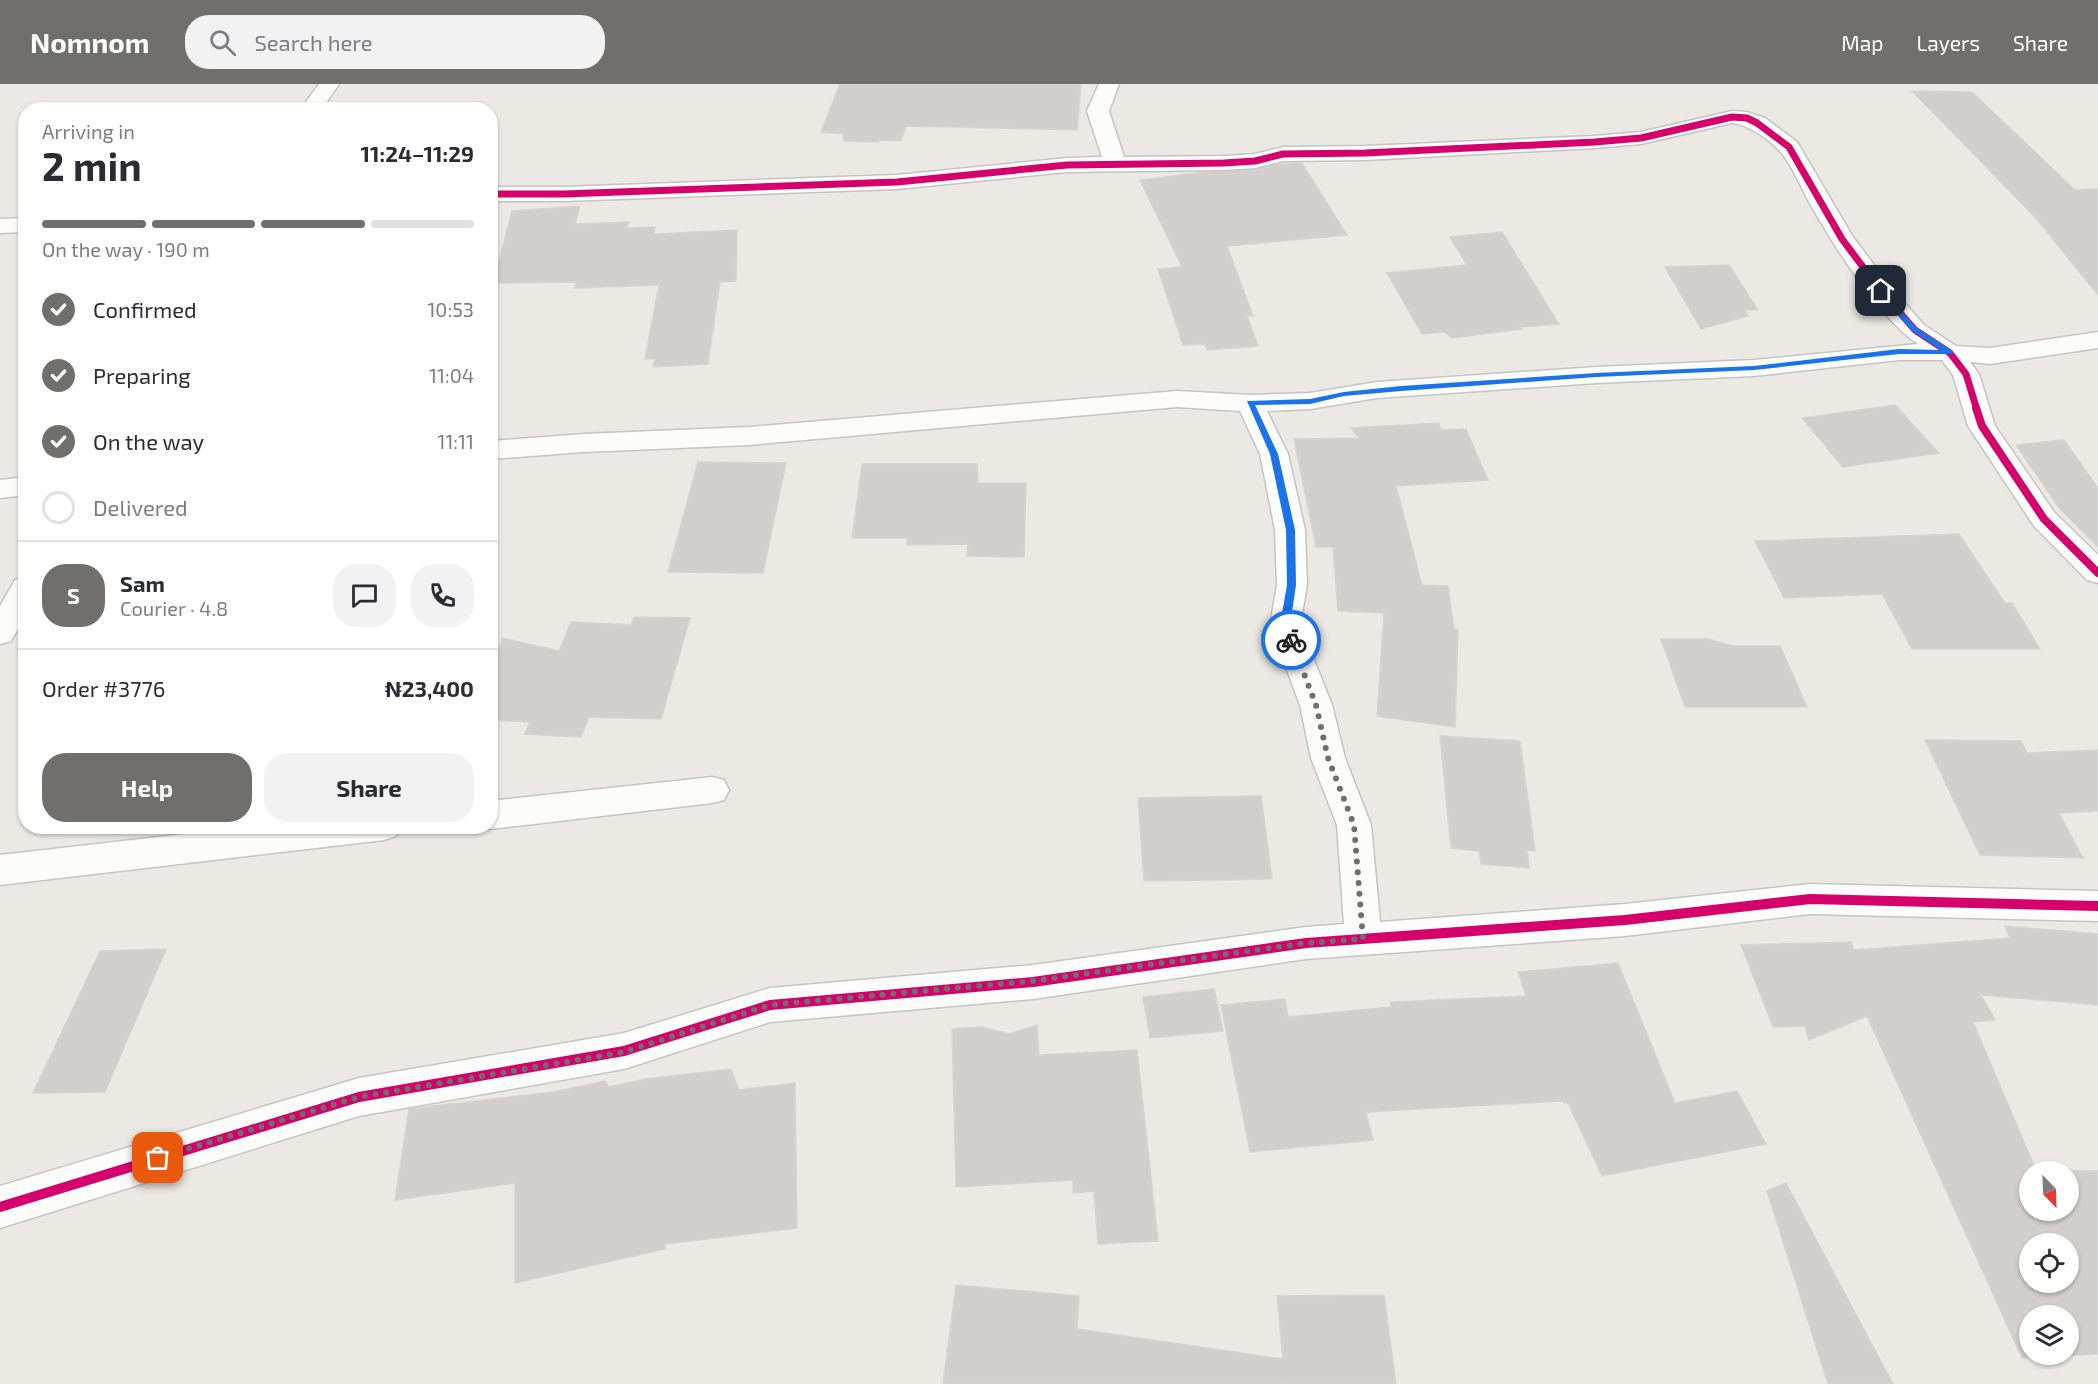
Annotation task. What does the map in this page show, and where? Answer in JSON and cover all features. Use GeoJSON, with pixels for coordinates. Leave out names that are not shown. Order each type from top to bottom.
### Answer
{"type":"FeatureCollection","features":[{"type":"Feature","properties":{"kind":"street"},"geometry":{"type":"LineString","coordinates":[[316,102],[329,84]]}},
{"type":"Feature","properties":{"kind":"street"},"geometry":{"type":"LineString","coordinates":[[1109,84],[1098,111],[1115,163]]}},
{"type":"Feature","properties":{"kind":"street"},"geometry":{"type":"LineString","coordinates":[[498,194],[564,194],[897,182],[1067,165],[1224,163],[1255,161],[1283,154],[1365,153],[1594,142],[1641,138],[1732,117],[1747,118],[1775,135],[1789,147],[1842,239],[1881,291],[1915,330],[1950,352],[1966,374],[1982,426],[2044,519],[2098,573]]}},
{"type":"Feature","properties":{"kind":"street"},"geometry":{"type":"LineString","coordinates":[[0,226],[18,225]]}},
{"type":"Feature","properties":{"kind":"street"},"geometry":{"type":"LineString","coordinates":[[498,449],[584,442],[749,436],[1177,399],[1250,403],[1310,401],[1377,390],[1574,376],[1754,368],[1899,352],[1950,352],[1990,356],[2098,340]]}},
{"type":"Feature","properties":{"kind":"street"},"geometry":{"type":"LineString","coordinates":[[1250,403],[1274,454],[1290,530],[1292,585],[1285,625],[1316,705],[1328,758],[1354,825],[1363,939]]}},
{"type":"Feature","properties":{"kind":"street"},"geometry":{"type":"LineString","coordinates":[[0,489],[18,487]]}},
{"type":"Feature","properties":{"kind":"street"},"geometry":{"type":"LineString","coordinates":[[0,633],[18,601]]}},
{"type":"Feature","properties":{"kind":"street"},"geometry":{"type":"LineString","coordinates":[[498,813],[712,790]]}},
{"type":"Feature","properties":{"kind":"street"},"geometry":{"type":"LineString","coordinates":[[0,870],[314,834]]}},
{"type":"Feature","properties":{"kind":"street"},"geometry":{"type":"LineString","coordinates":[[0,1207],[359,1097],[624,1052],[770,1005],[1033,981],[1306,943],[1625,920],[1810,899],[2098,906]]}},
{"type":"Feature","properties":{"kind":"building"},"geometry":{"type":"Polygon","coordinates":[[[840,84],[1081,84],[1077,130],[906,126],[901,141],[844,141],[843,134],[821,132],[840,84]]]}},
{"type":"Feature","properties":{"kind":"building"},"geometry":{"type":"Polygon","coordinates":[[[1912,91],[1972,92],[2075,190],[2098,189],[2098,295],[2035,217],[1912,91]]]}},
{"type":"Feature","properties":{"kind":"building"},"geometry":{"type":"Polygon","coordinates":[[[1302,163],[1347,235],[1227,246],[1253,316],[1247,316],[1258,346],[1207,350],[1205,344],[1183,345],[1158,269],[1182,267],[1140,180],[1206,172],[1255,170],[1281,164],[1302,163]]]}},
{"type":"Feature","properties":{"kind":"building"},"geometry":{"type":"Polygon","coordinates":[[[580,206],[575,224],[629,222],[627,228],[655,227],[654,234],[737,230],[736,281],[720,282],[708,364],[653,367],[655,359],[645,359],[659,285],[575,288],[576,282],[498,283],[498,264],[512,211],[580,206]]]}},
{"type":"Feature","properties":{"kind":"building"},"geometry":{"type":"Polygon","coordinates":[[[1502,232],[1559,324],[1520,327],[1522,329],[1452,338],[1444,332],[1422,334],[1387,273],[1467,265],[1450,237],[1502,232]]]}},
{"type":"Feature","properties":{"kind":"building"},"geometry":{"type":"Polygon","coordinates":[[[1729,265],[1758,310],[1745,310],[1748,316],[1701,329],[1665,267],[1729,265]]]}},
{"type":"Feature","properties":{"kind":"building"},"geometry":{"type":"Polygon","coordinates":[[[1895,405],[1939,453],[1843,467],[1802,418],[1895,405]]]}},
{"type":"Feature","properties":{"kind":"building"},"geometry":{"type":"Polygon","coordinates":[[[1439,423],[1441,430],[1466,429],[1488,480],[1396,486],[1422,585],[1448,586],[1454,629],[1458,629],[1455,727],[1377,716],[1384,613],[1338,611],[1333,547],[1316,547],[1294,439],[1359,438],[1351,428],[1439,423]]]}},
{"type":"Feature","properties":{"kind":"building"},"geometry":{"type":"Polygon","coordinates":[[[2064,440],[2098,488],[2098,547],[2059,508],[2016,445],[2064,440]]]}},
{"type":"Feature","properties":{"kind":"building"},"geometry":{"type":"Polygon","coordinates":[[[698,462],[786,463],[763,573],[668,572],[698,462]]]}},
{"type":"Feature","properties":{"kind":"building"},"geometry":{"type":"Polygon","coordinates":[[[862,464],[977,464],[978,483],[1026,483],[1024,557],[967,556],[968,544],[907,545],[907,538],[852,538],[862,464]]]}},
{"type":"Feature","properties":{"kind":"building"},"geometry":{"type":"Polygon","coordinates":[[[1959,534],[2005,603],[2012,603],[2040,649],[1912,649],[1882,594],[1784,598],[1755,541],[1959,534]]]}},
{"type":"Feature","properties":{"kind":"building"},"geometry":{"type":"Polygon","coordinates":[[[634,617],[690,618],[661,719],[589,717],[581,737],[525,734],[530,722],[498,720],[498,650],[503,638],[559,651],[571,622],[631,625],[634,617]]]}},
{"type":"Feature","properties":{"kind":"building"},"geometry":{"type":"Polygon","coordinates":[[[1661,639],[1708,639],[1733,646],[1780,646],[1807,707],[1685,707],[1661,639]]]}},
{"type":"Feature","properties":{"kind":"building"},"geometry":{"type":"Polygon","coordinates":[[[1440,736],[1520,741],[1535,851],[1527,850],[1529,868],[1481,864],[1479,851],[1451,848],[1440,736]]]}},
{"type":"Feature","properties":{"kind":"building"},"geometry":{"type":"Polygon","coordinates":[[[1925,740],[2021,741],[2027,753],[2098,750],[2098,811],[2059,813],[2083,858],[1980,855],[1925,740]]]}},
{"type":"Feature","properties":{"kind":"building"},"geometry":{"type":"Polygon","coordinates":[[[1261,796],[1272,879],[1144,881],[1138,798],[1261,796]]]}},
{"type":"Feature","properties":{"kind":"building"},"geometry":{"type":"Polygon","coordinates":[[[2005,926],[2098,934],[2098,1005],[1981,995],[1995,1020],[1973,1022],[2032,1161],[2019,1161],[2019,1221],[2079,1221],[2079,1171],[2098,1171],[2098,1354],[2079,1355],[2079,1305],[2019,1305],[2019,1351],[1867,1016],[1809,1040],[1805,1026],[1773,1027],[1741,945],[1851,942],[1854,950],[2010,938],[2005,926]]]}},
{"type":"Feature","properties":{"kind":"building"},"geometry":{"type":"Polygon","coordinates":[[[166,949],[105,1092],[33,1093],[100,951],[166,949]]]}},
{"type":"Feature","properties":{"kind":"building"},"geometry":{"type":"Polygon","coordinates":[[[1618,963],[1675,1103],[1737,1091],[1766,1144],[1602,1176],[1568,1103],[1563,1101],[1366,1112],[1373,1140],[1250,1152],[1221,1005],[1285,999],[1288,1017],[1391,1007],[1390,1002],[1526,996],[1518,972],[1618,963]]]}},
{"type":"Feature","properties":{"kind":"building"},"geometry":{"type":"Polygon","coordinates":[[[1214,989],[1223,1031],[1150,1038],[1143,997],[1214,989]]]}},
{"type":"Feature","properties":{"kind":"building"},"geometry":{"type":"Polygon","coordinates":[[[1037,1025],[1039,1055],[1137,1050],[1158,1241],[1098,1244],[1094,1191],[1073,1193],[1073,1180],[956,1187],[952,1029],[982,1027],[1009,1034],[1037,1025]]]}},
{"type":"Feature","properties":{"kind":"building"},"geometry":{"type":"Polygon","coordinates":[[[731,1069],[739,1090],[795,1083],[797,1228],[665,1244],[665,1249],[515,1283],[515,1183],[395,1200],[409,1109],[553,1092],[605,1081],[609,1087],[645,1079],[731,1069]]]}},
{"type":"Feature","properties":{"kind":"building"},"geometry":{"type":"Polygon","coordinates":[[[1786,1183],[1893,1384],[1828,1384],[1767,1191],[1786,1183]]]}},
{"type":"Feature","properties":{"kind":"building"},"geometry":{"type":"Polygon","coordinates":[[[956,1285],[1079,1296],[1077,1329],[1283,1359],[1277,1296],[1384,1295],[1396,1384],[943,1384],[956,1285]]]}},
{"type":"Feature","properties":{"kind":"cycle path"},"geometry":{"type":"LineString","coordinates":[[498,194],[564,194],[897,182],[1067,165],[1224,163],[1255,161],[1283,154],[1365,153],[1595,142],[1641,138],[1732,117],[1747,118],[1789,147],[1842,239],[1881,291],[1915,330],[1950,353],[1966,374],[1982,426],[2044,519],[2098,573]]}},
{"type":"Feature","properties":{"kind":"cycle path"},"geometry":{"type":"LineString","coordinates":[[0,1207],[359,1097],[624,1051],[770,1005],[1033,982],[1306,943],[1625,920],[1810,899],[2098,906]]}},
{"type":"Feature","properties":{"kind":"way so far"},"geometry":{"type":"LineString","coordinates":[[158,1158],[359,1097],[624,1052],[770,1005],[1033,981],[1306,943],[1363,939],[1354,825],[1328,758],[1316,705],[1291,640]]}},
{"type":"Feature","properties":{"kind":"route"},"geometry":{"type":"LineString","coordinates":[[1291,640],[1285,625],[1292,585],[1290,530],[1274,454],[1250,403],[1310,401],[1344,394],[1401,388],[1596,375],[1754,368],[1899,352],[1950,352],[1915,330],[1881,291]]}}]}
